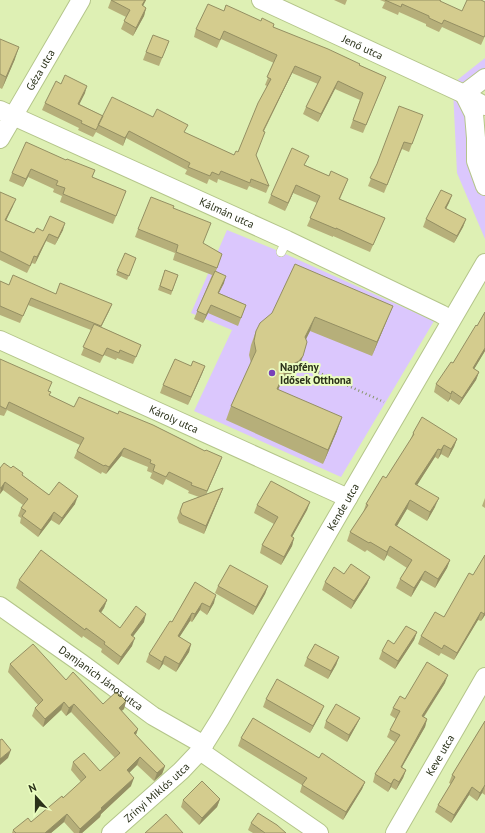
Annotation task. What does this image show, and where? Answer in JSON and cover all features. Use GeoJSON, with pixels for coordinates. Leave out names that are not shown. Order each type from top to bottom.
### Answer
{"type":"FeatureCollection","features":[{"type":"Feature","properties":{"kind":"street","name":"Géza utca"},"geometry":{"type":"LineString","coordinates":[[0,139],[7,113],[81,0]]}},
{"type":"Feature","properties":{"kind":"street","name":"Jenő utca"},"geometry":{"type":"LineString","coordinates":[[262,0],[464,94],[485,106]]}},
{"type":"Feature","properties":{"kind":"street"},"geometry":{"type":"LineString","coordinates":[[485,78],[464,94],[474,114],[476,161],[485,186]]}},
{"type":"Feature","properties":{"kind":"street","name":"Kálmán utca"},"geometry":{"type":"LineString","coordinates":[[7,113],[284,246],[441,314],[451,320]]}},
{"type":"Feature","properties":{"kind":"street","name":"Kende utca"},"geometry":{"type":"LineString","coordinates":[[202,748],[485,263]]}},
{"type":"Feature","properties":{"kind":"street","name":"Károly utca"},"geometry":{"type":"LineString","coordinates":[[0,340],[348,498]]}},
{"type":"Feature","properties":{"kind":"street","name":"Damjanich János utca"},"geometry":{"type":"LineString","coordinates":[[0,606],[152,716],[202,748],[318,833]]}},
{"type":"Feature","properties":{"kind":"street","name":"Keve utca"},"geometry":{"type":"LineString","coordinates":[[395,833],[485,677]]}},
{"type":"Feature","properties":{"kind":"street","name":"Zrínyi Miklós utca"},"geometry":{"type":"LineString","coordinates":[[111,833],[181,771],[202,748]]}},
{"type":"Feature","properties":{"kind":"path"},"geometry":{"type":"LineString","coordinates":[[300,364],[389,404]]}},
{"type":"Feature","properties":{"kind":"shaded area"},"geometry":{"type":"Polygon","coordinates":[[[485,58],[485,71],[467,82],[456,81],[485,58]]]}},
{"type":"Feature","properties":{"kind":"shaded area"},"geometry":{"type":"Polygon","coordinates":[[[453,90],[467,104],[466,160],[485,189],[485,239],[457,173],[453,90]]]}},
{"type":"Feature","properties":{"kind":"shaded area"},"geometry":{"type":"Polygon","coordinates":[[[227,230],[281,252],[434,321],[341,477],[194,411],[232,330],[191,313],[227,230]]]}},
{"type":"Feature","properties":{"kind":"building"},"geometry":{"type":"Polygon","coordinates":[[[111,0],[145,0],[142,5],[146,8],[136,28],[124,21],[130,10],[111,0]]]}},
{"type":"Feature","properties":{"kind":"building"},"geometry":{"type":"Polygon","coordinates":[[[385,0],[440,0],[462,11],[467,0],[481,0],[485,2],[485,35],[484,37],[444,20],[442,24],[429,18],[429,16],[402,4],[401,7],[385,0]]]}},
{"type":"Feature","properties":{"kind":"building"},"geometry":{"type":"Polygon","coordinates":[[[208,4],[224,11],[226,5],[261,21],[262,18],[274,24],[273,27],[328,49],[386,77],[366,125],[353,120],[363,93],[338,81],[321,114],[306,107],[321,77],[295,66],[263,131],[265,132],[256,155],[269,186],[251,179],[250,183],[221,171],[219,175],[212,172],[210,176],[188,167],[190,163],[129,131],[125,138],[98,125],[112,97],[153,117],[157,109],[188,125],[184,132],[234,155],[236,151],[238,152],[258,103],[271,79],[267,77],[277,55],[224,31],[220,40],[196,29],[208,4]]]}},
{"type":"Feature","properties":{"kind":"building"},"geometry":{"type":"Polygon","coordinates":[[[153,35],[169,41],[162,58],[146,52],[153,35]]]}},
{"type":"Feature","properties":{"kind":"building"},"geometry":{"type":"Polygon","coordinates":[[[0,39],[19,47],[6,77],[0,74],[0,39]]]}},
{"type":"Feature","properties":{"kind":"building"},"geometry":{"type":"Polygon","coordinates":[[[65,75],[87,86],[78,104],[103,116],[96,130],[81,123],[82,121],[45,103],[56,81],[61,84],[65,75]]]}},
{"type":"Feature","properties":{"kind":"building"},"geometry":{"type":"Polygon","coordinates":[[[399,106],[423,115],[412,144],[404,142],[387,185],[370,178],[377,164],[399,106]]]}},
{"type":"Feature","properties":{"kind":"building"},"geometry":{"type":"Polygon","coordinates":[[[26,142],[66,160],[67,159],[95,170],[92,177],[126,191],[116,216],[63,194],[65,188],[56,185],[58,181],[31,169],[26,179],[12,173],[26,142]]]}},
{"type":"Feature","properties":{"kind":"building"},"geometry":{"type":"Polygon","coordinates":[[[292,148],[309,156],[304,165],[329,176],[331,171],[348,179],[339,199],[385,218],[373,245],[310,218],[320,196],[296,185],[288,203],[271,195],[292,148]]]}},
{"type":"Feature","properties":{"kind":"building"},"geometry":{"type":"Polygon","coordinates":[[[441,190],[452,195],[445,208],[466,219],[457,236],[426,219],[441,190]]]}},
{"type":"Feature","properties":{"kind":"building"},"geometry":{"type":"Polygon","coordinates":[[[0,192],[16,199],[5,220],[34,233],[37,228],[43,231],[50,216],[65,223],[58,238],[49,234],[37,257],[34,256],[30,266],[0,251],[0,192]]]}},
{"type":"Feature","properties":{"kind":"building"},"geometry":{"type":"Polygon","coordinates":[[[151,197],[174,206],[173,208],[211,223],[203,243],[222,254],[217,268],[176,252],[178,245],[138,229],[151,197]]]}},
{"type":"Feature","properties":{"kind":"building"},"geometry":{"type":"Polygon","coordinates":[[[125,253],[136,258],[129,276],[117,271],[125,253]]]}},
{"type":"Feature","properties":{"kind":"building","name":"Napfény Idősek Otthona"},"geometry":{"type":"Polygon","coordinates":[[[295,264],[393,306],[377,342],[315,317],[305,337],[307,342],[303,356],[299,361],[288,365],[277,389],[342,417],[328,450],[231,406],[256,351],[254,341],[256,331],[260,323],[272,313],[295,264]]]}},
{"type":"Feature","properties":{"kind":"building"},"geometry":{"type":"Polygon","coordinates":[[[165,270],[178,275],[172,291],[160,286],[165,270]]]}},
{"type":"Feature","properties":{"kind":"building"},"geometry":{"type":"Polygon","coordinates":[[[215,271],[226,276],[218,293],[246,305],[241,318],[211,305],[206,315],[197,311],[215,271]]]}},
{"type":"Feature","properties":{"kind":"building"},"geometry":{"type":"Polygon","coordinates":[[[13,275],[56,294],[60,283],[112,304],[101,326],[31,298],[23,316],[0,306],[0,281],[9,285],[13,275]]]}},
{"type":"Feature","properties":{"kind":"building"},"geometry":{"type":"Polygon","coordinates":[[[485,312],[485,348],[473,368],[479,372],[462,398],[452,391],[451,394],[436,384],[451,362],[453,363],[485,312]]]}},
{"type":"Feature","properties":{"kind":"building"},"geometry":{"type":"Polygon","coordinates":[[[94,324],[141,345],[136,357],[120,350],[119,353],[107,348],[103,356],[83,347],[94,324]]]}},
{"type":"Feature","properties":{"kind":"building"},"geometry":{"type":"Polygon","coordinates":[[[0,359],[52,382],[48,391],[51,392],[49,395],[74,407],[79,397],[118,414],[119,411],[153,425],[205,451],[206,450],[222,457],[207,491],[191,485],[192,483],[169,472],[166,477],[153,471],[155,465],[150,463],[151,460],[124,448],[109,467],[104,466],[77,451],[84,438],[9,402],[6,409],[0,406],[0,359]]]}},
{"type":"Feature","properties":{"kind":"building"},"geometry":{"type":"Polygon","coordinates":[[[175,359],[191,366],[193,361],[205,366],[191,397],[163,385],[175,359]]]}},
{"type":"Feature","properties":{"kind":"building"},"geometry":{"type":"Polygon","coordinates":[[[422,417],[457,439],[451,449],[444,445],[441,450],[438,449],[415,484],[439,498],[430,512],[410,500],[395,525],[450,560],[438,579],[425,571],[414,588],[400,579],[412,560],[390,546],[387,552],[350,532],[368,505],[366,504],[383,476],[386,478],[414,434],[413,433],[422,417]]]}},
{"type":"Feature","properties":{"kind":"building"},"geometry":{"type":"Polygon","coordinates":[[[4,463],[11,468],[13,466],[23,473],[22,475],[49,495],[59,482],[78,496],[62,518],[54,512],[41,530],[22,516],[26,511],[21,508],[28,499],[5,482],[0,488],[0,468],[4,463]]]}},
{"type":"Feature","properties":{"kind":"building"},"geometry":{"type":"Polygon","coordinates":[[[271,481],[310,502],[291,536],[294,538],[284,557],[262,545],[278,517],[257,505],[271,481]]]}},
{"type":"Feature","properties":{"kind":"building"},"geometry":{"type":"Polygon","coordinates":[[[223,488],[206,526],[182,515],[180,511],[183,503],[223,488]]]}},
{"type":"Feature","properties":{"kind":"building"},"geometry":{"type":"Polygon","coordinates":[[[41,550],[107,600],[99,611],[120,628],[136,606],[146,614],[131,635],[135,638],[121,657],[104,644],[105,642],[86,628],[85,630],[19,580],[41,550]]]}},
{"type":"Feature","properties":{"kind":"building"},"geometry":{"type":"Polygon","coordinates":[[[485,555],[485,612],[484,614],[481,612],[457,653],[444,645],[442,649],[421,636],[435,612],[444,617],[469,573],[473,575],[485,555]]]}},
{"type":"Feature","properties":{"kind":"building"},"geometry":{"type":"Polygon","coordinates":[[[351,564],[370,577],[354,601],[325,582],[334,567],[344,574],[351,564]]]}},
{"type":"Feature","properties":{"kind":"building"},"geometry":{"type":"Polygon","coordinates":[[[230,565],[268,586],[256,607],[218,586],[230,565]]]}},
{"type":"Feature","properties":{"kind":"building"},"geometry":{"type":"Polygon","coordinates":[[[195,582],[216,595],[210,607],[202,603],[195,614],[192,613],[178,636],[191,644],[179,664],[165,656],[162,662],[149,654],[170,621],[172,622],[195,582]]]}},
{"type":"Feature","properties":{"kind":"building"},"geometry":{"type":"Polygon","coordinates":[[[406,626],[417,632],[398,661],[382,651],[388,640],[394,644],[406,626]]]}},
{"type":"Feature","properties":{"kind":"building"},"geometry":{"type":"Polygon","coordinates":[[[33,644],[66,680],[73,672],[103,704],[116,692],[121,696],[126,701],[119,708],[138,729],[134,733],[165,766],[157,773],[140,757],[127,770],[134,778],[80,829],[67,814],[45,833],[16,833],[13,830],[28,818],[31,822],[62,796],[63,798],[86,777],[73,762],[84,753],[100,771],[120,753],[74,704],[69,708],[64,702],[45,719],[35,708],[43,700],[10,664],[33,644]]]}},
{"type":"Feature","properties":{"kind":"building"},"geometry":{"type":"Polygon","coordinates":[[[315,644],[339,657],[331,671],[307,658],[315,644]]]}},
{"type":"Feature","properties":{"kind":"building"},"geometry":{"type":"Polygon","coordinates":[[[427,662],[448,675],[422,716],[427,719],[401,767],[406,770],[399,782],[394,779],[391,784],[375,774],[400,735],[390,730],[400,711],[393,708],[400,696],[405,699],[427,662]]]}},
{"type":"Feature","properties":{"kind":"building"},"geometry":{"type":"Polygon","coordinates":[[[277,679],[324,706],[313,726],[266,699],[277,679]]]}},
{"type":"Feature","properties":{"kind":"building"},"geometry":{"type":"Polygon","coordinates":[[[336,704],[360,718],[349,735],[326,721],[336,704]]]}},
{"type":"Feature","properties":{"kind":"building"},"geometry":{"type":"Polygon","coordinates":[[[253,718],[319,758],[322,753],[365,782],[346,812],[302,785],[307,778],[241,738],[253,718]]]}},
{"type":"Feature","properties":{"kind":"building"},"geometry":{"type":"Polygon","coordinates":[[[485,721],[485,785],[480,793],[472,787],[454,815],[438,805],[455,777],[452,775],[485,721]]]}},
{"type":"Feature","properties":{"kind":"building"},"geometry":{"type":"Polygon","coordinates":[[[2,739],[11,750],[0,759],[0,740],[2,739]]]}},
{"type":"Feature","properties":{"kind":"building"},"geometry":{"type":"Polygon","coordinates":[[[202,781],[220,799],[202,818],[183,800],[202,781]]]}},
{"type":"Feature","properties":{"kind":"building"},"geometry":{"type":"Polygon","coordinates":[[[258,813],[277,825],[286,833],[265,833],[251,823],[258,813]]]}},
{"type":"Feature","properties":{"kind":"building"},"geometry":{"type":"Polygon","coordinates":[[[166,814],[183,833],[145,833],[166,814]]]}},
{"type":"Feature","properties":{"kind":"place","name":"Napfény Idősek Otthona"},"geometry":{"type":"Point","coordinates":[272,373]}}]}
